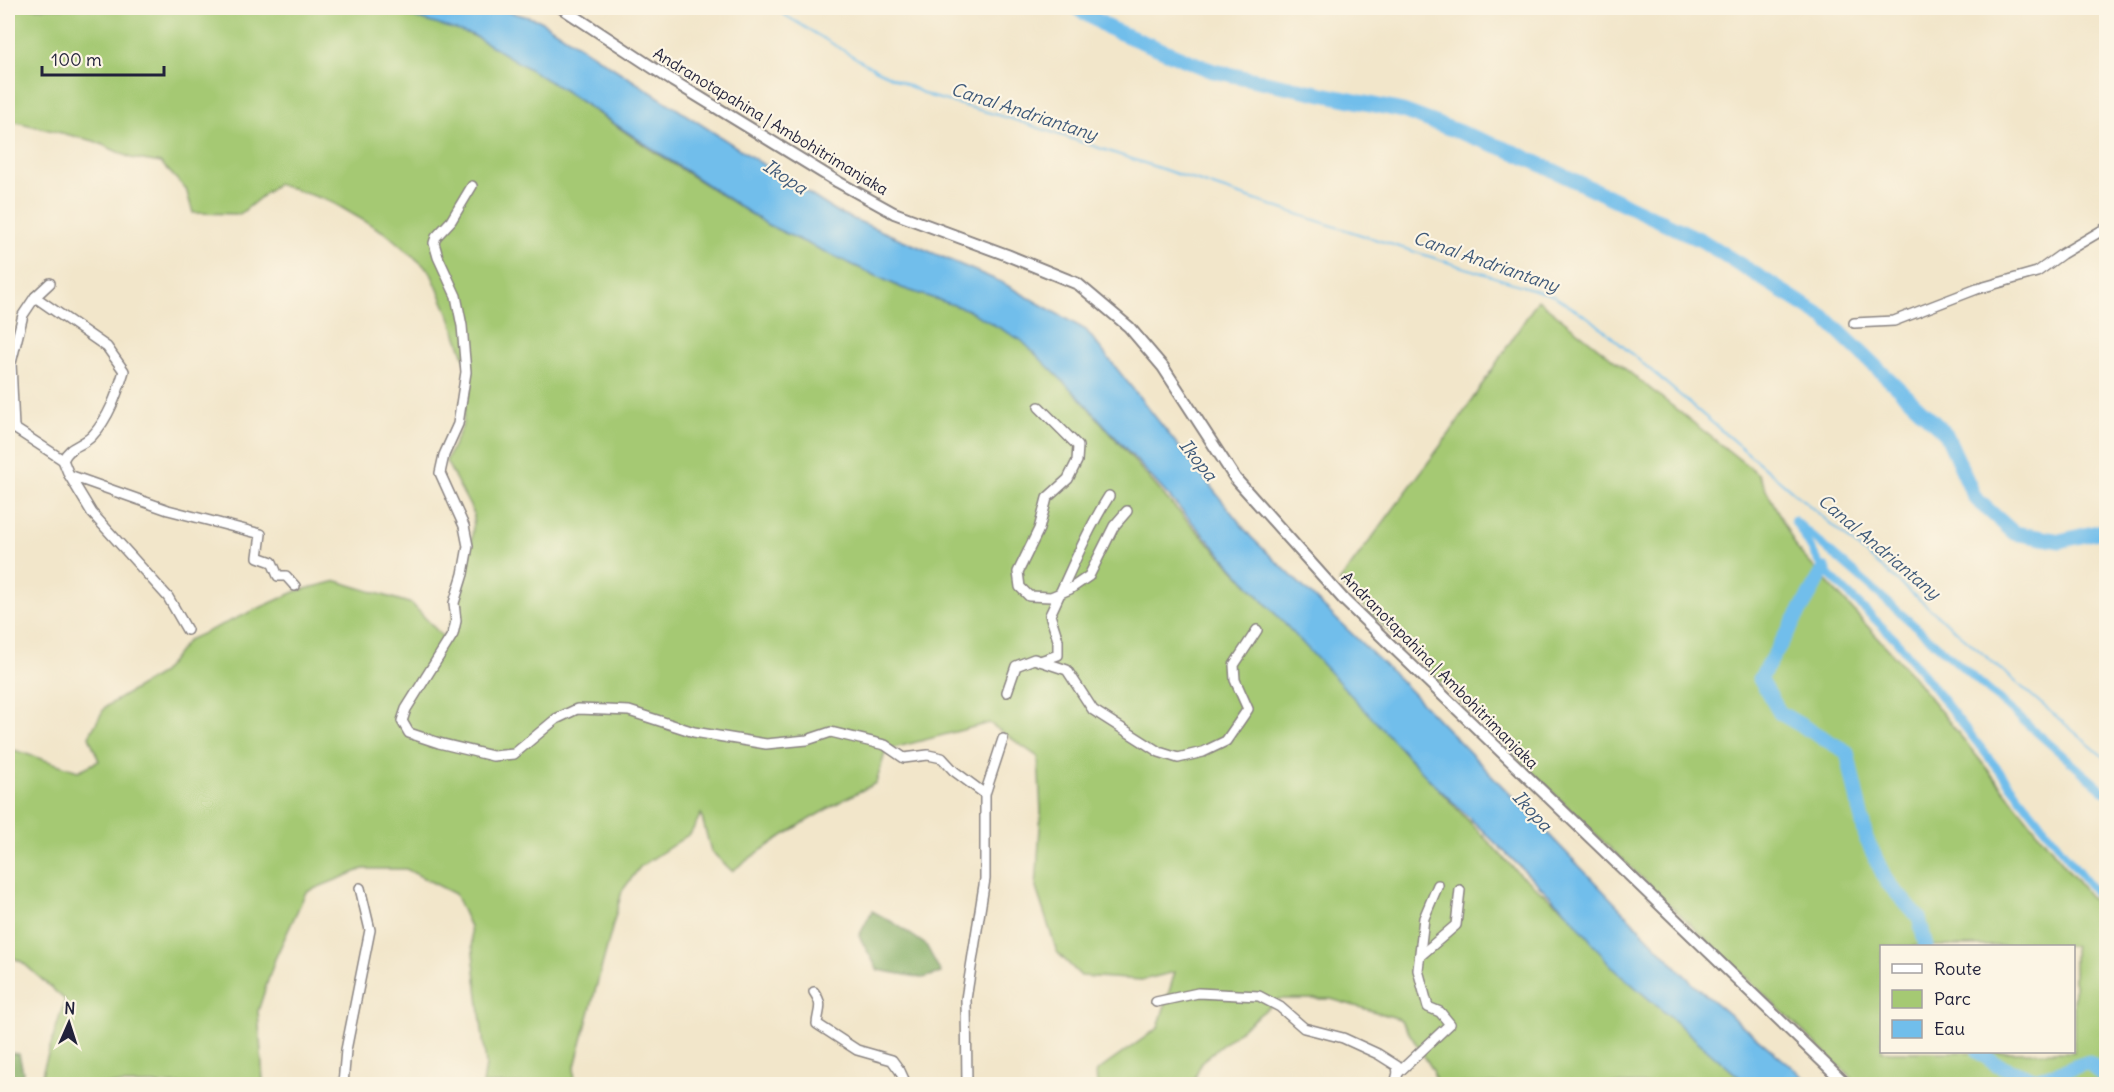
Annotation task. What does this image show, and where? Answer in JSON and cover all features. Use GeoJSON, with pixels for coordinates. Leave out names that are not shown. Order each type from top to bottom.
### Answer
{"type":"FeatureCollection","features":[{"type":"Feature","properties":{"kind":"main road","name":"Andranotapahina | Ambohitrimanjaka"},"geometry":{"type":"LineString","coordinates":[[562,8],[673,81],[838,182],[894,213],[1077,284],[1129,327],[1163,367],[1235,478],[1345,601],[1846,1084]]}},
{"type":"Feature","properties":{"kind":"street"},"geometry":{"type":"LineString","coordinates":[[472,186],[451,221],[436,237],[434,243],[456,296],[462,326],[466,372],[458,424],[444,455],[440,474],[464,526],[468,546],[463,574],[454,603],[456,621],[453,634],[406,709],[402,721],[409,733],[493,756],[514,754],[556,720],[577,709],[629,711],[694,732],[766,744],[807,740],[831,732],[885,745],[904,758],[928,755],[942,758],[954,771],[985,794]]}},
{"type":"Feature","properties":{"kind":"street"},"geometry":{"type":"LineString","coordinates":[[1854,323],[1894,321],[1977,289],[2037,272],[2106,228]]}},
{"type":"Feature","properties":{"kind":"street"},"geometry":{"type":"LineString","coordinates":[[50,283],[35,297],[23,315],[12,342],[11,430],[63,459],[69,475],[92,513],[168,597],[187,630]]}},
{"type":"Feature","properties":{"kind":"street"},"geometry":{"type":"LineString","coordinates":[[35,297],[107,347],[124,371],[115,401],[93,435],[81,445],[67,451],[63,459]]}},
{"type":"Feature","properties":{"kind":"street"},"geometry":{"type":"LineString","coordinates":[[1039,407],[1078,446],[1077,461],[1068,479],[1047,498],[1039,529],[1018,572],[1020,587],[1029,596],[1051,597],[1071,589],[1089,576],[1114,526],[1127,511]]}},
{"type":"Feature","properties":{"kind":"street"},"geometry":{"type":"LineString","coordinates":[[69,475],[168,510],[261,534],[258,557],[272,562],[278,576],[286,576],[295,586]]}},
{"type":"Feature","properties":{"kind":"street"},"geometry":{"type":"LineString","coordinates":[[1040,661],[1058,655],[1058,640],[1050,615],[1090,528],[1109,496]]}},
{"type":"Feature","properties":{"kind":"street"},"geometry":{"type":"LineString","coordinates":[[1007,692],[1016,666],[1034,659],[1067,670],[1093,710],[1159,752],[1178,758],[1203,752],[1226,741],[1248,709],[1235,680],[1234,665],[1257,630]]}},
{"type":"Feature","properties":{"kind":"street"},"geometry":{"type":"LineString","coordinates":[[967,1084],[966,999],[985,879],[985,794],[1003,739]]}},
{"type":"Feature","properties":{"kind":"street"},"geometry":{"type":"LineString","coordinates":[[1398,1073],[1450,1024],[1440,1012],[1428,1007],[1418,970],[1424,934],[1424,918],[1438,885]]}},
{"type":"Feature","properties":{"kind":"street"},"geometry":{"type":"LineString","coordinates":[[344,1084],[346,1050],[370,930],[360,888]]}},
{"type":"Feature","properties":{"kind":"street"},"geometry":{"type":"LineString","coordinates":[[1420,956],[1456,925],[1460,890]]}},
{"type":"Feature","properties":{"kind":"street"},"geometry":{"type":"LineString","coordinates":[[814,992],[818,998],[821,1013],[817,1024],[857,1050],[892,1060],[906,1084]]}},
{"type":"Feature","properties":{"kind":"street"},"geometry":{"type":"LineString","coordinates":[[1156,1002],[1198,993],[1259,996],[1280,1007],[1304,1028],[1343,1038],[1378,1054],[1397,1066],[1395,1084]]}},
{"type":"Feature","properties":{"kind":"green space"},"geometry":{"type":"Polygon","coordinates":[[[8,8],[381,8],[458,29],[529,61],[562,89],[768,225],[902,288],[966,309],[1010,332],[1042,354],[1168,500],[1283,622],[1354,693],[1408,757],[1519,874],[1576,919],[1761,1084],[1436,1084],[1433,1070],[1400,1019],[1331,999],[1279,999],[1201,1062],[1193,1084],[1097,1084],[1096,1072],[1158,1028],[1175,972],[1142,980],[1081,976],[1057,952],[1036,888],[1041,812],[1038,757],[989,723],[886,750],[876,783],[802,824],[732,871],[711,851],[701,814],[691,833],[640,867],[622,891],[574,1070],[575,1084],[483,1084],[486,1065],[470,927],[455,894],[406,869],[363,869],[306,892],[275,959],[258,1011],[263,1080],[260,1084],[41,1084],[43,1070],[65,1000],[22,962],[8,955],[8,748],[78,771],[99,761],[89,736],[105,707],[162,673],[188,640],[297,591],[337,581],[412,604],[444,638],[458,605],[471,549],[474,514],[446,461],[462,427],[470,374],[450,317],[430,271],[387,234],[330,201],[277,184],[240,214],[193,213],[186,189],[161,163],[131,158],[94,141],[8,120],[8,8]]]}},
{"type":"Feature","properties":{"kind":"green space"},"geometry":{"type":"Polygon","coordinates":[[[1538,300],[1758,474],[1798,550],[1910,673],[2106,917],[2106,1084],[1858,1084],[1590,829],[1339,582],[1450,433],[1538,300]]]}},
{"type":"Feature","properties":{"kind":"green space"},"geometry":{"type":"Polygon","coordinates":[[[872,911],[926,945],[941,973],[923,978],[878,970],[859,936],[872,911]]]}},
{"type":"Feature","properties":{"kind":"green space"},"geometry":{"type":"Polygon","coordinates":[[[8,1053],[19,1054],[23,1072],[20,1084],[8,1084],[8,1053]]]}},
{"type":"Feature","properties":{"kind":"water"},"geometry":{"type":"Polygon","coordinates":[[[381,8],[495,8],[539,20],[837,212],[1001,282],[1086,330],[1251,537],[1398,678],[1694,985],[1812,1084],[1747,1084],[1612,967],[1569,914],[1427,777],[1257,594],[1081,399],[1021,340],[966,309],[902,288],[768,225],[562,89],[473,35],[381,8]]]}},
{"type":"Feature","properties":{"kind":"waterway","name":"Canal Andriantany"},"geometry":{"type":"LineString","coordinates":[[773,8],[871,67],[929,96],[1012,119],[1324,223],[1554,296],[1592,320],[2106,759]]}},
{"type":"Feature","properties":{"kind":"waterway"},"geometry":{"type":"LineString","coordinates":[[1077,8],[1111,29],[1213,71],[1403,111],[1516,153],[1701,240],[1825,318],[1946,434],[1975,498],[2014,533],[2060,541],[2106,530]]}},
{"type":"Feature","properties":{"kind":"waterway"},"geometry":{"type":"LineString","coordinates":[[2106,793],[1794,520],[1824,570],[1896,640],[2106,906]]}},
{"type":"Feature","properties":{"kind":"waterway","name":"Ikopa"},"geometry":{"type":"LineString","coordinates":[[1824,570],[1760,679],[1780,713],[1847,752],[1866,838],[1887,882],[1919,918],[1926,945]]}},
{"type":"Feature","properties":{"kind":"waterway","name":"Ikopa"},"geometry":{"type":"LineString","coordinates":[[1980,1053],[1996,1064],[2036,1080],[2089,1062],[2106,1078]]}}]}
